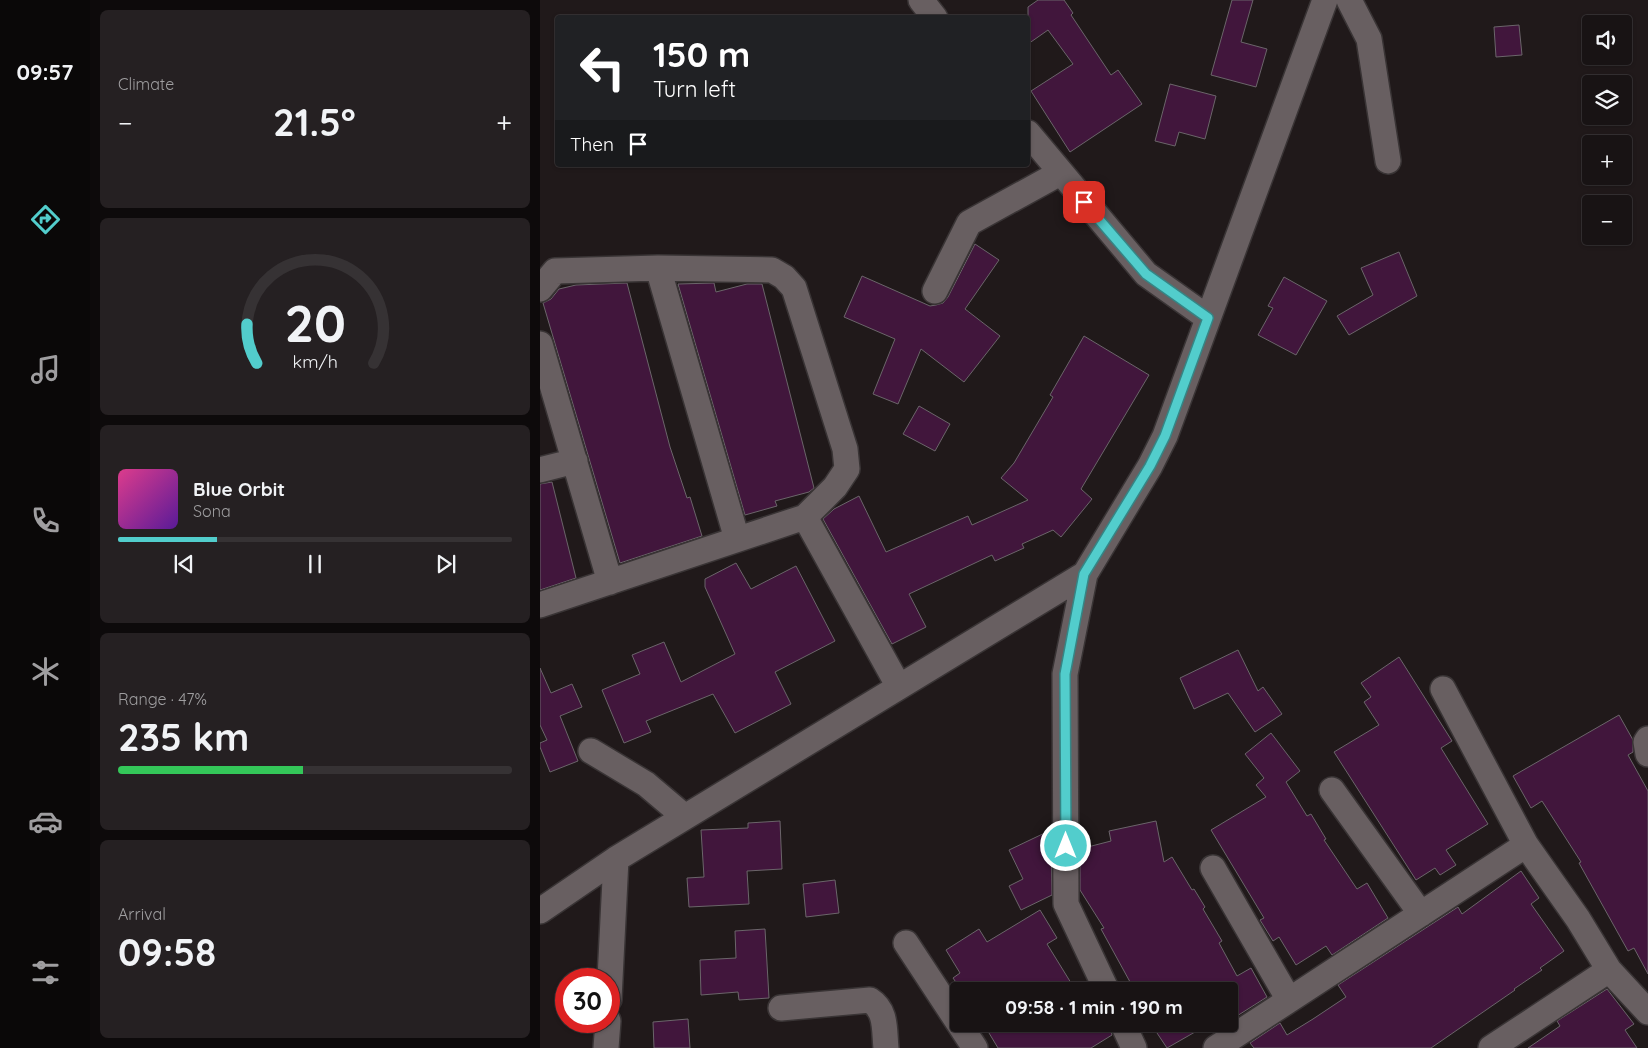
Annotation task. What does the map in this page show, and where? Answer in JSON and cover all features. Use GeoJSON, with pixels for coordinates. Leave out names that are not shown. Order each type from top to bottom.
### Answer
{"type":"FeatureCollection","features":[{"type":"Feature","properties":{"kind":"street"},"geometry":{"type":"LineString","coordinates":[[921,0],[933,15]]}},
{"type":"Feature","properties":{"kind":"street"},"geometry":{"type":"LineString","coordinates":[[1103,982],[1066,904],[1065,674],[1084,574],[1150,466],[1165,436],[1325,0]]}},
{"type":"Feature","properties":{"kind":"street"},"geometry":{"type":"LineString","coordinates":[[1349,0],[1369,39],[1388,161]]}},
{"type":"Feature","properties":{"kind":"street"},"geometry":{"type":"LineString","coordinates":[[1030,136],[1146,274],[1208,318]]}},
{"type":"Feature","properties":{"kind":"street"},"geometry":{"type":"LineString","coordinates":[[936,291],[969,223],[1060,173]]}},
{"type":"Feature","properties":{"kind":"street"},"geometry":{"type":"LineString","coordinates":[[540,289],[555,271],[658,268],[772,270],[784,277],[794,288],[845,450],[847,470],[835,488],[805,517],[540,605]]}},
{"type":"Feature","properties":{"kind":"street"},"geometry":{"type":"LineString","coordinates":[[658,268],[737,539]]}},
{"type":"Feature","properties":{"kind":"street"},"geometry":{"type":"LineString","coordinates":[[540,344],[610,582]]}},
{"type":"Feature","properties":{"kind":"street"},"geometry":{"type":"LineString","coordinates":[[540,470],[575,461]]}},
{"type":"Feature","properties":{"kind":"street"},"geometry":{"type":"LineString","coordinates":[[805,517],[899,687]]}},
{"type":"Feature","properties":{"kind":"street"},"geometry":{"type":"LineString","coordinates":[[540,911],[616,859],[1084,574]]}},
{"type":"Feature","properties":{"kind":"street"},"geometry":{"type":"LineString","coordinates":[[1443,689],[1526,845],[1578,919],[1608,970],[1648,1012]]}},
{"type":"Feature","properties":{"kind":"street"},"geometry":{"type":"LineString","coordinates":[[1648,739],[1646,742],[1648,754]]}},
{"type":"Feature","properties":{"kind":"street"},"geometry":{"type":"LineString","coordinates":[[591,751],[646,784],[685,817]]}},
{"type":"Feature","properties":{"kind":"street"},"geometry":{"type":"LineString","coordinates":[[1332,790],[1421,914]]}},
{"type":"Feature","properties":{"kind":"street"},"geometry":{"type":"LineString","coordinates":[[1216,1048],[1526,845]]}},
{"type":"Feature","properties":{"kind":"street"},"geometry":{"type":"LineString","coordinates":[[611,968],[616,859]]}},
{"type":"Feature","properties":{"kind":"street"},"geometry":{"type":"LineString","coordinates":[[1213,868],[1289,1000]]}},
{"type":"Feature","properties":{"kind":"street"},"geometry":{"type":"LineString","coordinates":[[906,943],[975,1048]]}},
{"type":"Feature","properties":{"kind":"street"},"geometry":{"type":"LineString","coordinates":[[1490,1048],[1608,970]]}},
{"type":"Feature","properties":{"kind":"street"},"geometry":{"type":"LineString","coordinates":[[781,1008],[870,1000],[880,1008],[884,1019],[886,1048]]}},
{"type":"Feature","properties":{"kind":"street"},"geometry":{"type":"LineString","coordinates":[[1127,1032],[1134,1048]]}},
{"type":"Feature","properties":{"kind":"street"},"geometry":{"type":"LineString","coordinates":[[606,1048],[607,1033]]}},
{"type":"Feature","properties":{"kind":"building"},"geometry":{"type":"Polygon","coordinates":[[[1038,0],[1064,0],[1073,13],[1071,15],[1111,75],[1118,70],[1142,104],[1070,152],[1031,91],[1073,64],[1048,30],[1030,43],[1030,15],[1028,15],[1028,7],[1038,0]]]}},
{"type":"Feature","properties":{"kind":"building"},"geometry":{"type":"Polygon","coordinates":[[[1232,0],[1253,0],[1241,42],[1267,49],[1256,87],[1211,75],[1232,0]]]}},
{"type":"Feature","properties":{"kind":"building"},"geometry":{"type":"Polygon","coordinates":[[[1519,25],[1522,55],[1496,57],[1494,27],[1519,25]]]}},
{"type":"Feature","properties":{"kind":"building"},"geometry":{"type":"Polygon","coordinates":[[[1170,84],[1216,96],[1205,139],[1179,132],[1175,146],[1155,141],[1170,84]]]}},
{"type":"Feature","properties":{"kind":"building"},"geometry":{"type":"Polygon","coordinates":[[[975,244],[999,260],[965,309],[1000,336],[964,382],[921,349],[898,404],[873,394],[895,339],[844,317],[862,276],[930,306],[936,305],[943,303],[948,297],[975,244]]]}},
{"type":"Feature","properties":{"kind":"building"},"geometry":{"type":"Polygon","coordinates":[[[1399,252],[1417,296],[1349,335],[1337,316],[1373,295],[1361,268],[1399,252]]]}},
{"type":"Feature","properties":{"kind":"building"},"geometry":{"type":"Polygon","coordinates":[[[1284,277],[1327,301],[1296,355],[1258,335],[1273,308],[1268,306],[1284,277]]]}},
{"type":"Feature","properties":{"kind":"building"},"geometry":{"type":"Polygon","coordinates":[[[627,283],[670,447],[687,498],[690,497],[702,536],[620,563],[543,303],[551,299],[559,289],[576,285],[627,283]]]}},
{"type":"Feature","properties":{"kind":"building"},"geometry":{"type":"Polygon","coordinates":[[[714,283],[716,292],[747,284],[762,284],[814,488],[809,492],[775,501],[777,506],[745,515],[678,284],[714,283]]]}},
{"type":"Feature","properties":{"kind":"building"},"geometry":{"type":"Polygon","coordinates":[[[1084,336],[1149,375],[1081,489],[1092,499],[1061,537],[1053,530],[1022,544],[1024,548],[995,561],[992,555],[909,594],[926,627],[892,644],[823,519],[834,509],[859,496],[886,552],[968,516],[972,525],[1028,500],[1001,478],[1014,463],[1053,397],[1050,395],[1084,336]]]}},
{"type":"Feature","properties":{"kind":"building"},"geometry":{"type":"Polygon","coordinates":[[[919,406],[950,424],[935,451],[903,434],[919,406]]]}},
{"type":"Feature","properties":{"kind":"building"},"geometry":{"type":"Polygon","coordinates":[[[552,482],[576,578],[540,590],[540,484],[552,482]]]}},
{"type":"Feature","properties":{"kind":"building"},"geometry":{"type":"Polygon","coordinates":[[[736,563],[751,589],[796,566],[835,641],[775,672],[791,704],[735,733],[713,694],[646,721],[651,732],[624,743],[602,690],[640,674],[632,655],[664,642],[681,682],[735,654],[705,587],[705,579],[736,563]]]}},
{"type":"Feature","properties":{"kind":"building"},"geometry":{"type":"Polygon","coordinates":[[[1238,650],[1258,691],[1263,687],[1282,714],[1255,732],[1228,693],[1194,709],[1180,678],[1238,650]]]}},
{"type":"Feature","properties":{"kind":"building"},"geometry":{"type":"Polygon","coordinates":[[[1399,657],[1452,741],[1441,748],[1488,824],[1446,850],[1456,865],[1440,875],[1435,868],[1416,880],[1334,752],[1379,725],[1364,702],[1371,697],[1361,683],[1399,657]]]}},
{"type":"Feature","properties":{"kind":"building"},"geometry":{"type":"Polygon","coordinates":[[[540,668],[551,693],[572,684],[582,707],[560,716],[578,761],[550,772],[540,747],[540,743],[547,740],[540,725],[540,668]]]}},
{"type":"Feature","properties":{"kind":"building"},"geometry":{"type":"Polygon","coordinates":[[[1619,715],[1633,740],[1633,752],[1628,755],[1648,791],[1648,974],[1634,948],[1628,951],[1579,863],[1581,862],[1542,801],[1531,808],[1513,776],[1619,715]]]}},
{"type":"Feature","properties":{"kind":"building"},"geometry":{"type":"Polygon","coordinates":[[[1271,733],[1300,771],[1286,782],[1307,816],[1311,814],[1326,839],[1324,840],[1357,889],[1367,883],[1388,918],[1332,955],[1326,946],[1296,965],[1279,937],[1273,941],[1260,920],[1264,918],[1211,830],[1266,797],[1256,785],[1264,778],[1245,754],[1271,733]]]}},
{"type":"Feature","properties":{"kind":"building"},"geometry":{"type":"Polygon","coordinates":[[[780,821],[782,869],[747,871],[749,904],[689,907],[687,878],[704,877],[701,830],[748,828],[748,823],[780,821]]]}},
{"type":"Feature","properties":{"kind":"building"},"geometry":{"type":"Polygon","coordinates":[[[1156,821],[1164,862],[1172,857],[1192,890],[1194,889],[1205,907],[1203,909],[1222,941],[1219,943],[1237,976],[1251,968],[1267,997],[1238,1015],[1238,982],[1130,982],[1101,929],[1104,928],[1080,890],[1080,849],[1111,841],[1109,831],[1156,821]]]}},
{"type":"Feature","properties":{"kind":"building"},"geometry":{"type":"Polygon","coordinates":[[[1051,830],[1052,895],[1021,910],[1009,886],[1023,879],[1009,850],[1051,830]]]}},
{"type":"Feature","properties":{"kind":"building"},"geometry":{"type":"Polygon","coordinates":[[[1521,871],[1539,898],[1531,904],[1564,951],[1540,968],[1542,970],[1515,990],[1431,1048],[1254,1048],[1250,1043],[1280,1023],[1287,1035],[1313,1019],[1346,997],[1338,985],[1458,907],[1462,914],[1521,871]]]}},
{"type":"Feature","properties":{"kind":"building"},"geometry":{"type":"Polygon","coordinates":[[[835,880],[839,913],[806,917],[803,884],[835,880]]]}},
{"type":"Feature","properties":{"kind":"building"},"geometry":{"type":"Polygon","coordinates":[[[1040,910],[1057,938],[1047,944],[1070,982],[956,982],[953,978],[960,973],[946,950],[979,929],[987,942],[1040,910]]]}},
{"type":"Feature","properties":{"kind":"building"},"geometry":{"type":"Polygon","coordinates":[[[765,929],[769,998],[739,1000],[738,992],[701,995],[700,960],[736,958],[735,931],[765,929]]]}},
{"type":"Feature","properties":{"kind":"building"},"geometry":{"type":"Polygon","coordinates":[[[1607,989],[1634,1024],[1625,1030],[1637,1048],[1528,1048],[1560,1026],[1557,1021],[1607,989]]]}},
{"type":"Feature","properties":{"kind":"building"},"geometry":{"type":"Polygon","coordinates":[[[688,1019],[690,1048],[654,1048],[653,1022],[688,1019]]]}},
{"type":"Feature","properties":{"kind":"building"},"geometry":{"type":"Polygon","coordinates":[[[988,1032],[1111,1032],[1112,1035],[1091,1048],[998,1048],[988,1032]]]}},
{"type":"Feature","properties":{"kind":"building"},"geometry":{"type":"Polygon","coordinates":[[[1156,1032],[1195,1032],[1167,1048],[1156,1032]]]}},
{"type":"Feature","properties":{"kind":"route"},"geometry":{"type":"LineString","coordinates":[[1066,846],[1065,674],[1084,574],[1150,466],[1165,436],[1208,318],[1146,274],[1084,202]]}}]}
